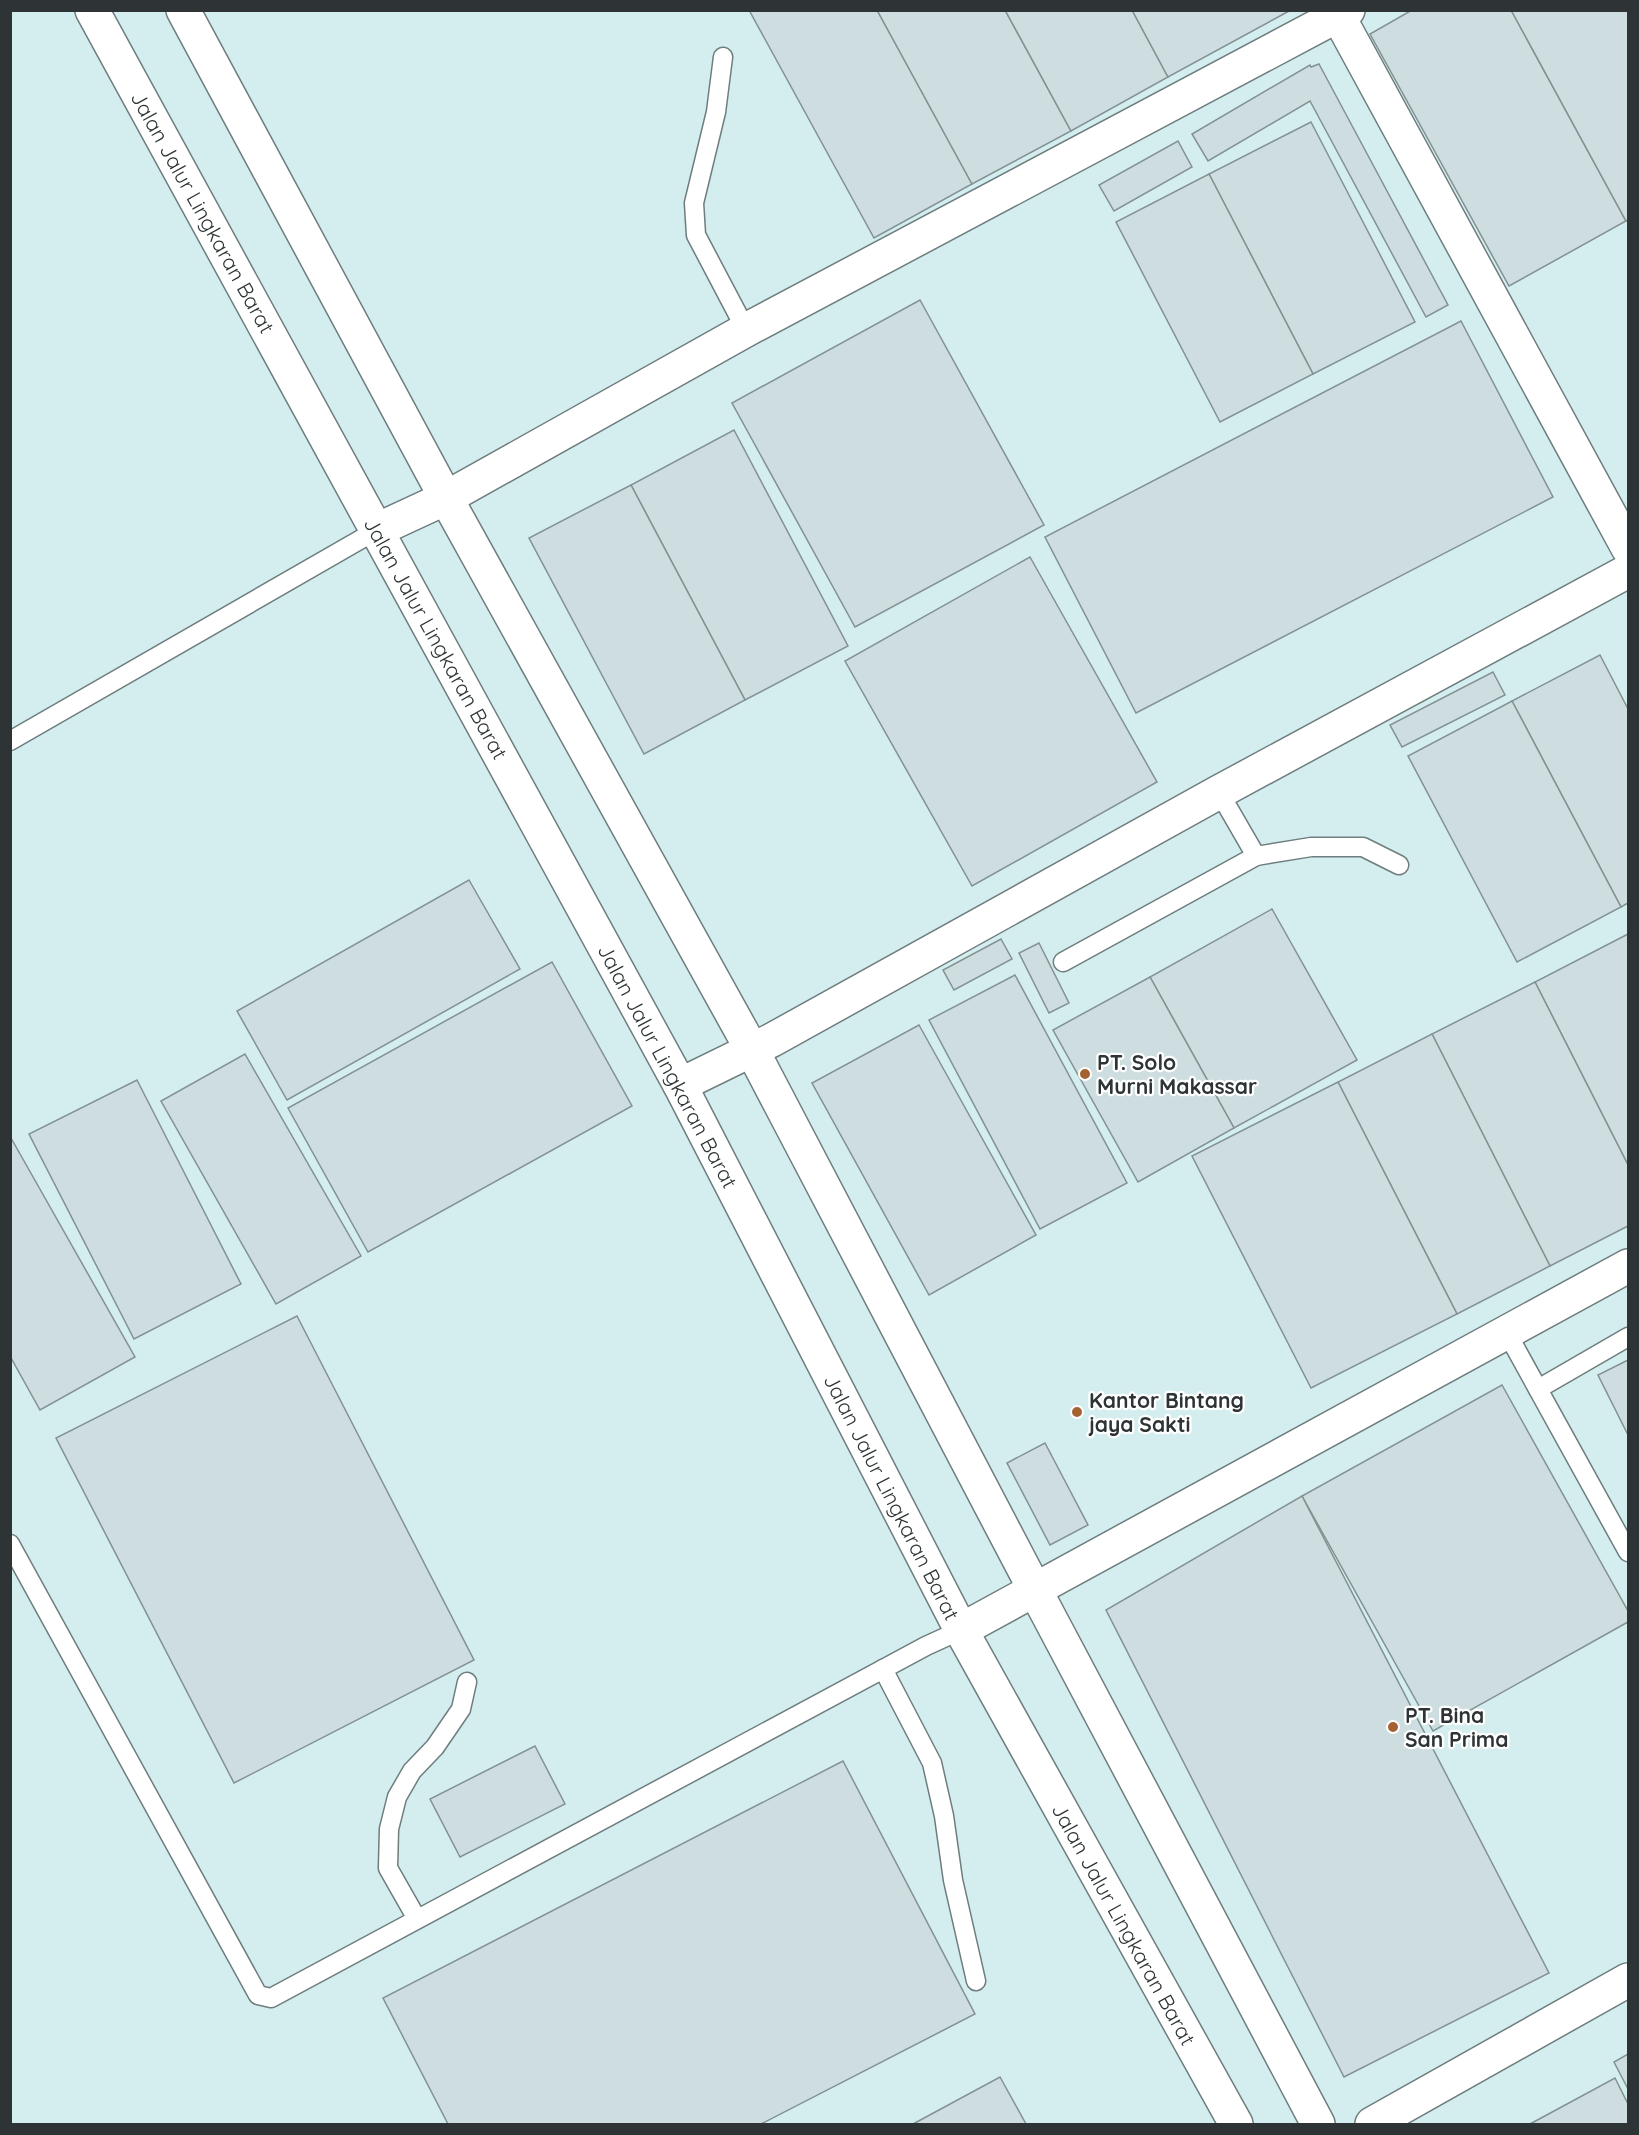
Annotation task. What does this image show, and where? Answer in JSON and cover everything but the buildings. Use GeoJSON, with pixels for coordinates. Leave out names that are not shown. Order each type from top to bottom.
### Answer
{"type":"FeatureCollection","features":[{"type":"Feature","properties":{"kind":"main road","name":"Jalan Jalur Lingkaran Barat"},"geometry":{"type":"LineString","coordinates":[[92,10],[680,1085],[961,1630],[1236,2124]]}},
{"type":"Feature","properties":{"kind":"main road"},"geometry":{"type":"LineString","coordinates":[[183,10],[446,498],[752,1050],[1318,2124]]}},
{"type":"Feature","properties":{"kind":"main road"},"geometry":{"type":"LineString","coordinates":[[377,530],[446,498],[746,330],[1340,12],[1629,548]]}},
{"type":"Feature","properties":{"kind":"main road"},"geometry":{"type":"LineString","coordinates":[[680,1085],[752,1050],[1219,792],[1629,571]]}},
{"type":"Feature","properties":{"kind":"main road"},"geometry":{"type":"LineString","coordinates":[[961,1630],[1629,1266]]}},
{"type":"Feature","properties":{"kind":"main road"},"geometry":{"type":"LineString","coordinates":[[1372,2124],[1629,1980]]}},
{"type":"Feature","properties":{"kind":"lane"},"geometry":{"type":"LineString","coordinates":[[723,57],[716,112],[694,203],[696,235],[746,330]]}},
{"type":"Feature","properties":{"kind":"lane"},"geometry":{"type":"LineString","coordinates":[[10,741],[377,530]]}},
{"type":"Feature","properties":{"kind":"lane"},"geometry":{"type":"LineString","coordinates":[[1219,792],[1256,855]]}},
{"type":"Feature","properties":{"kind":"lane"},"geometry":{"type":"LineString","coordinates":[[1063,962],[1256,855],[1311,847],[1363,847],[1399,865]]}},
{"type":"Feature","properties":{"kind":"lane"},"geometry":{"type":"LineString","coordinates":[[1507,1333],[1629,1552]]}},
{"type":"Feature","properties":{"kind":"lane"},"geometry":{"type":"LineString","coordinates":[[1538,1389],[1629,1337]]}},
{"type":"Feature","properties":{"kind":"lane"},"geometry":{"type":"LineString","coordinates":[[10,1544],[258,1995],[271,1998],[926,1646],[961,1630]]}},
{"type":"Feature","properties":{"kind":"lane"},"geometry":{"type":"LineString","coordinates":[[883,1670],[932,1763],[944,1816],[953,1880],[976,1981]]}},
{"type":"Feature","properties":{"kind":"lane"},"geometry":{"type":"LineString","coordinates":[[417,1919],[388,1868],[389,1830],[397,1797],[412,1772],[435,1747],[461,1709],[467,1682]]}},
{"type":"Feature","properties":{"kind":"shaded area"},"geometry":{"type":"Polygon","coordinates":[[[11,11],[1628,11],[1628,2124],[11,2124],[11,11]]]}},
{"type":"Feature","properties":{"kind":"place","name":"PT. Solo Murni Makassar"},"geometry":{"type":"Point","coordinates":[1085,1074]}},
{"type":"Feature","properties":{"kind":"place","name":"Kantor Bintang jaya Sakti"},"geometry":{"type":"Point","coordinates":[1077,1412]}},
{"type":"Feature","properties":{"kind":"place","name":"PT. Bina San Prima"},"geometry":{"type":"Point","coordinates":[1393,1727]}}]}
